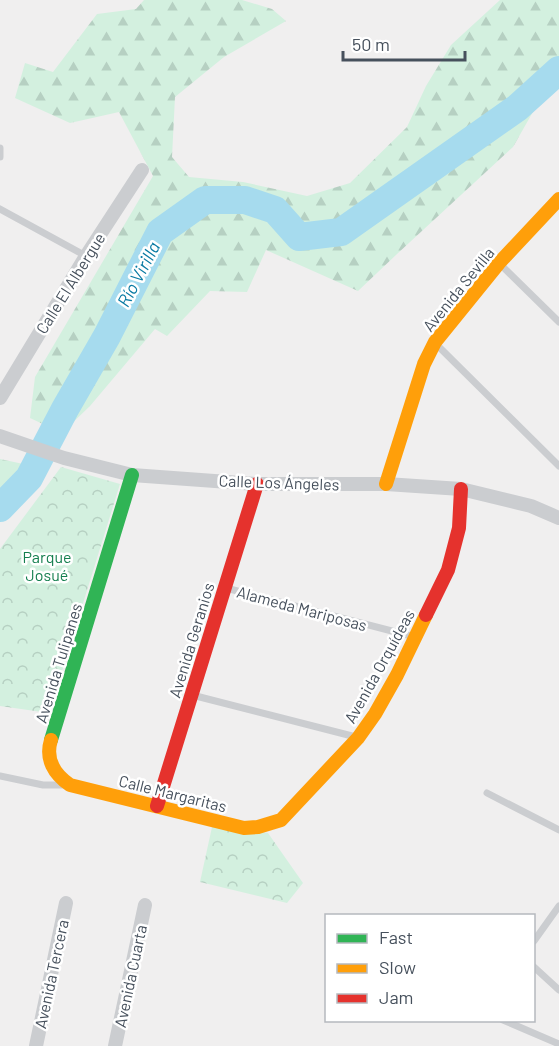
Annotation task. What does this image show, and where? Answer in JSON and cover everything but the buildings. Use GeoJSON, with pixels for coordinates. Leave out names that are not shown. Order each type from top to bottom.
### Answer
{"type":"FeatureCollection","features":[{"type":"Feature","properties":{"kind":"street","name":"Calle El Albergue"},"geometry":{"type":"LineString","coordinates":[[0,398],[86,256],[142,170]]}},
{"type":"Feature","properties":{"kind":"street","name":"Avenida Sevilla"},"geometry":{"type":"LineString","coordinates":[[386,484],[424,364],[435,342],[499,263],[559,199]]}},
{"type":"Feature","properties":{"kind":"street","name":"Calle Los Ángeles"},"geometry":{"type":"LineString","coordinates":[[0,436],[64,458],[132,475],[257,484],[386,484],[461,489],[531,506],[559,518]]}},
{"type":"Feature","properties":{"kind":"street","name":"Avenida Tulipanes"},"geometry":{"type":"LineString","coordinates":[[70,785],[53,770],[49,747],[132,475]]}},
{"type":"Feature","properties":{"kind":"street","name":"Avenida Geranios"},"geometry":{"type":"LineString","coordinates":[[157,806],[257,484]]}},
{"type":"Feature","properties":{"kind":"street","name":"Avenida Orquídeas"},"geometry":{"type":"LineString","coordinates":[[268,825],[281,820],[358,738],[375,714],[448,570],[459,528],[461,489]]}},
{"type":"Feature","properties":{"kind":"street","name":"Calle Margaritas"},"geometry":{"type":"LineString","coordinates":[[70,785],[244,828],[268,825]]}},
{"type":"Feature","properties":{"kind":"street","name":"Avenida Tercera"},"geometry":{"type":"LineString","coordinates":[[36,1046],[66,903]]}},
{"type":"Feature","properties":{"kind":"street","name":"Avenida Cuarta"},"geometry":{"type":"LineString","coordinates":[[115,1046],[145,905]]}},
{"type":"Feature","properties":{"kind":"lane"},"geometry":{"type":"LineString","coordinates":[[0,148],[0,157]]}},
{"type":"Feature","properties":{"kind":"lane"},"geometry":{"type":"LineString","coordinates":[[0,209],[86,256]]}},
{"type":"Feature","properties":{"kind":"lane"},"geometry":{"type":"LineString","coordinates":[[499,263],[559,322]]}},
{"type":"Feature","properties":{"kind":"lane"},"geometry":{"type":"LineString","coordinates":[[435,342],[559,466]]}},
{"type":"Feature","properties":{"kind":"lane","name":"Alameda Mariposas"},"geometry":{"type":"LineString","coordinates":[[225,587],[415,637]]}},
{"type":"Feature","properties":{"kind":"lane"},"geometry":{"type":"LineString","coordinates":[[192,695],[358,738]]}},
{"type":"Feature","properties":{"kind":"lane"},"geometry":{"type":"LineString","coordinates":[[0,776],[43,785],[70,785]]}},
{"type":"Feature","properties":{"kind":"lane"},"geometry":{"type":"LineString","coordinates":[[487,793],[559,830]]}},
{"type":"Feature","properties":{"kind":"lane"},"geometry":{"type":"LineString","coordinates":[[535,940],[559,906]]}},
{"type":"Feature","properties":{"kind":"lane"},"geometry":{"type":"LineString","coordinates":[[535,968],[559,990]]}},
{"type":"Feature","properties":{"kind":"lane"},"geometry":{"type":"LineString","coordinates":[[508,1022],[559,1044]]}},
{"type":"Feature","properties":{"kind":"green space"},"geometry":{"type":"Polygon","coordinates":[[[144,0],[242,0],[272,9],[286,21],[224,57],[175,97],[172,157],[189,177],[243,182],[307,196],[350,183],[407,127],[426,86],[451,45],[500,0],[559,0],[559,79],[542,96],[513,147],[358,291],[266,250],[247,292],[210,291],[167,336],[155,329],[90,406],[62,433],[30,418],[35,377],[153,176],[119,112],[70,123],[15,98],[25,63],[53,72],[97,14],[136,9],[144,0]]]}},
{"type":"Feature","properties":{"kind":"green space"},"geometry":{"type":"Polygon","coordinates":[[[0,459],[28,465],[0,517],[0,459]]]}},
{"type":"Feature","properties":{"kind":"green space","name":"Parque Josué"},"geometry":{"type":"Polygon","coordinates":[[[61,467],[120,484],[49,713],[0,706],[0,549],[61,467]]]}},
{"type":"Feature","properties":{"kind":"green space"},"geometry":{"type":"Polygon","coordinates":[[[212,827],[268,833],[303,883],[287,903],[200,882],[212,827]]]}},
{"type":"Feature","properties":{"kind":"waterway","name":"Río Virilla"},"geometry":{"type":"LineString","coordinates":[[0,508],[29,478],[107,336],[160,232],[205,200],[245,200],[275,210],[299,237],[341,232],[517,108],[559,70]]}},
{"type":"Feature","properties":{"kind":"traffic: fast"},"geometry":{"type":"LineString","coordinates":[[51,740],[132,475]]}},
{"type":"Feature","properties":{"kind":"traffic: slow"},"geometry":{"type":"LineString","coordinates":[[386,484],[424,364],[435,342],[499,263],[559,199]]}},
{"type":"Feature","properties":{"kind":"traffic: slow"},"geometry":{"type":"LineString","coordinates":[[51,740],[49,754],[52,766],[70,785],[244,828],[258,827],[281,820],[358,738],[375,714],[426,615]]}},
{"type":"Feature","properties":{"kind":"traffic: jam"},"geometry":{"type":"LineString","coordinates":[[157,806],[257,484]]}},
{"type":"Feature","properties":{"kind":"traffic: jam"},"geometry":{"type":"LineString","coordinates":[[426,615],[448,570],[459,528],[461,489]]}}]}
